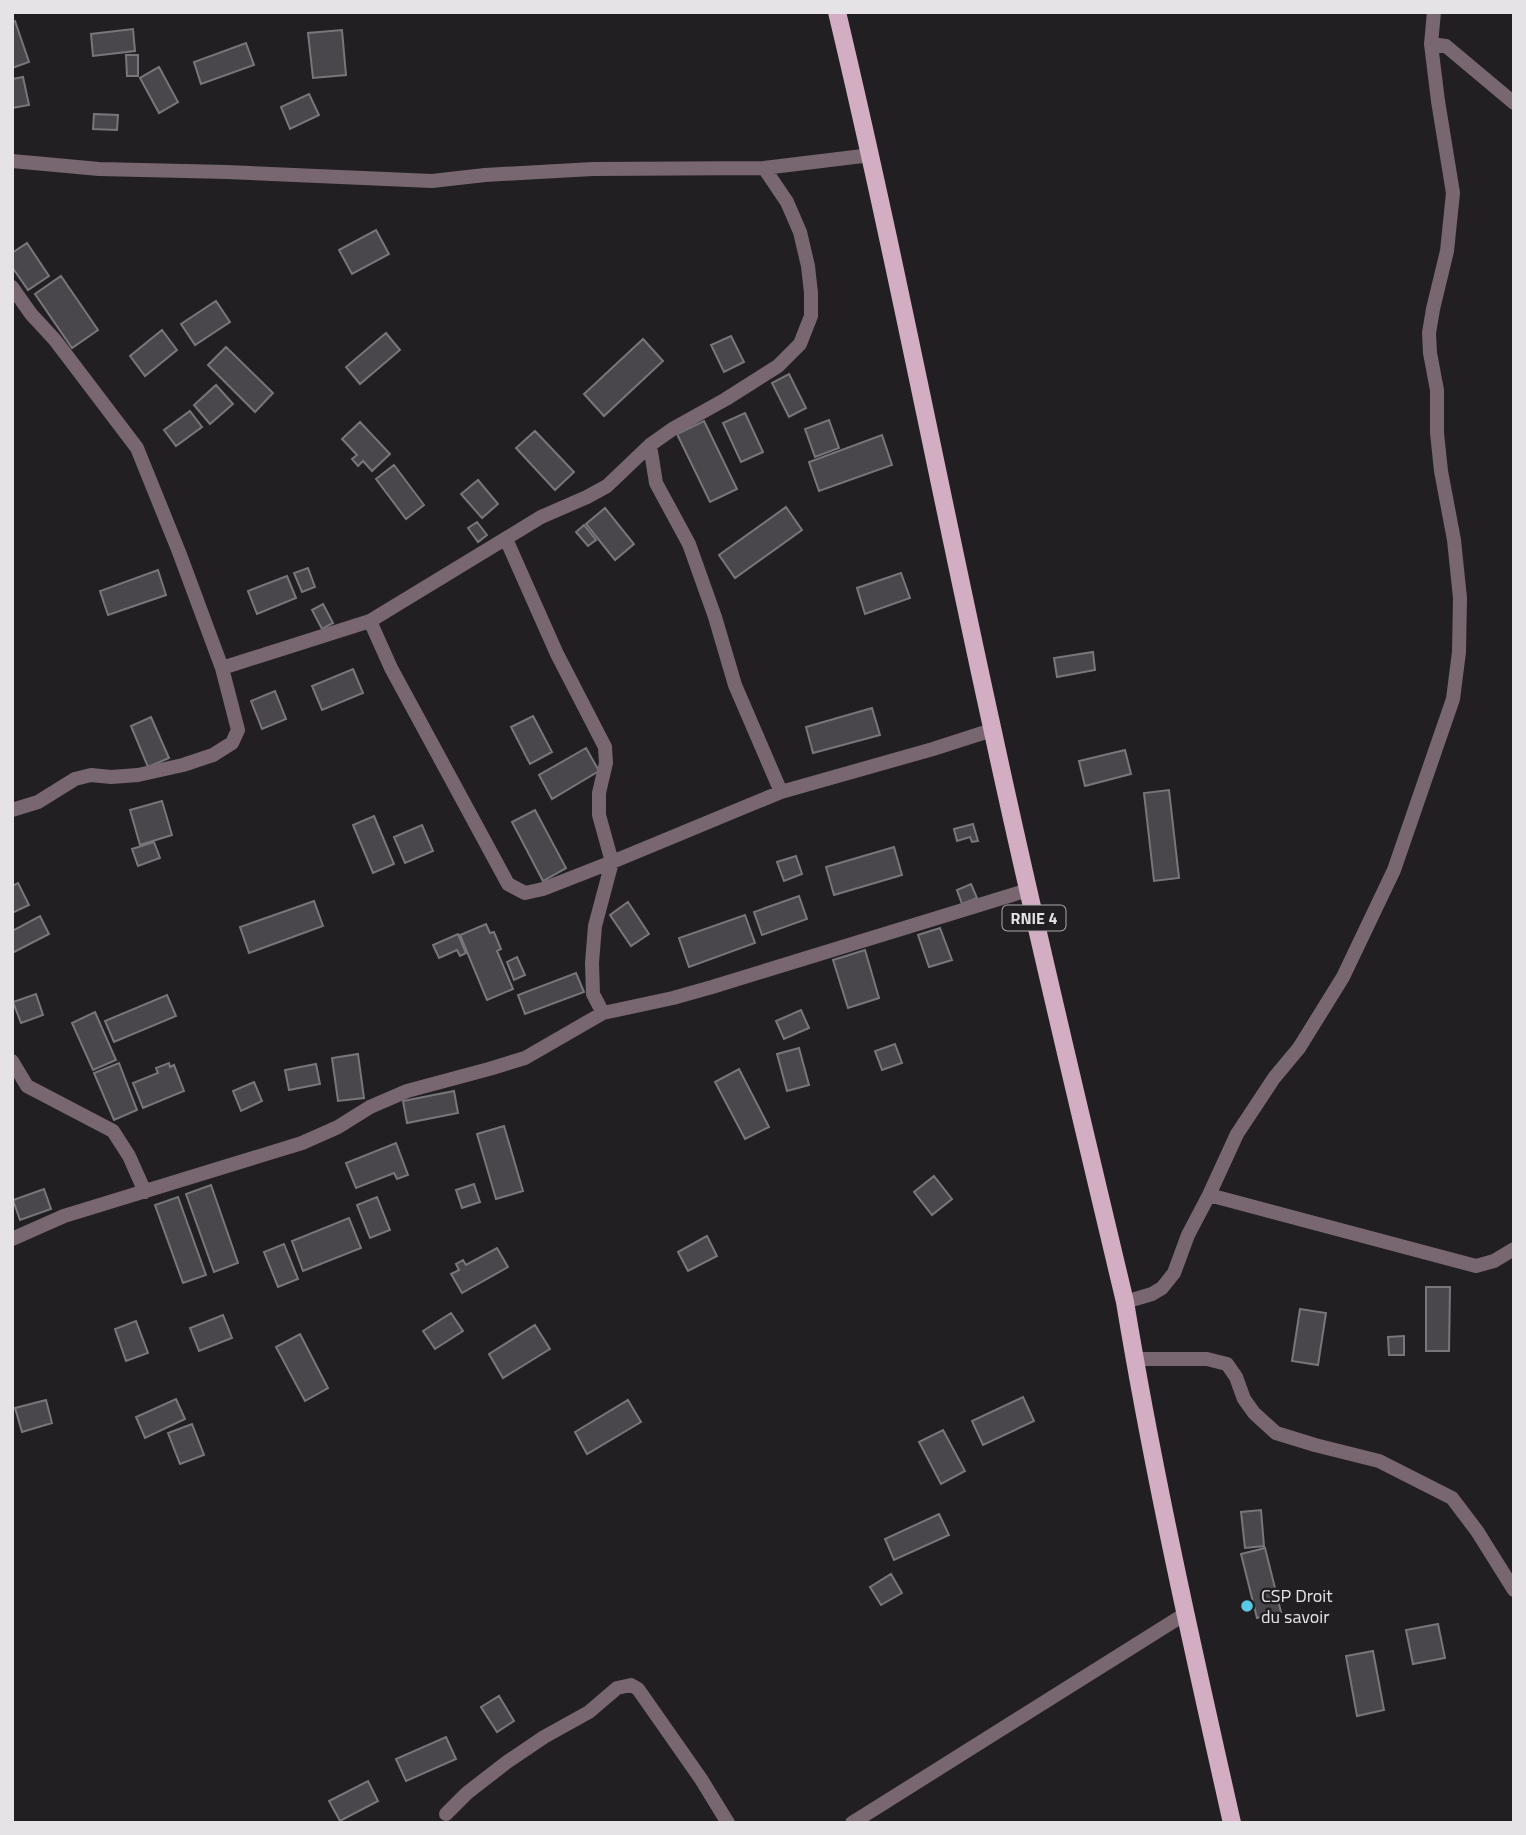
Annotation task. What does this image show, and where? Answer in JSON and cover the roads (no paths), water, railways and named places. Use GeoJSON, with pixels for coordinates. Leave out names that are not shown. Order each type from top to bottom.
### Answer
{"type":"FeatureCollection","features":[{"type":"Feature","properties":{"kind":"main road","name":"RNIE 4"},"geometry":{"type":"LineString","coordinates":[[838,12],[871,155],[992,730],[1125,1301],[1185,1614],[1232,1823]]}},
{"type":"Feature","properties":{"kind":"street"},"geometry":{"type":"LineString","coordinates":[[1125,1301],[1152,1294],[1163,1288],[1174,1273],[1188,1235],[1237,1134],[1273,1078],[1299,1048],[1343,977],[1394,870],[1453,699],[1459,652],[1460,598],[1454,540],[1441,471],[1437,433],[1437,390],[1429,333],[1447,251],[1453,193],[1432,44],[1434,12]]}},
{"type":"Feature","properties":{"kind":"street"},"geometry":{"type":"LineString","coordinates":[[1432,44],[1447,46],[1514,103]]}},
{"type":"Feature","properties":{"kind":"street"},"geometry":{"type":"LineString","coordinates":[[12,161],[99,170],[432,181],[593,169],[764,168],[871,155]]}},
{"type":"Feature","properties":{"kind":"street"},"geometry":{"type":"LineString","coordinates":[[222,668],[370,621],[541,517],[607,486],[650,445],[674,428],[778,366],[800,344],[811,316],[811,293],[800,232],[787,202],[764,168]]}},
{"type":"Feature","properties":{"kind":"street"},"geometry":{"type":"LineString","coordinates":[[12,287],[137,448],[222,668],[238,730],[232,743],[214,755],[138,775],[91,775],[75,779],[38,802],[12,810]]}},
{"type":"Feature","properties":{"kind":"street"},"geometry":{"type":"LineString","coordinates":[[650,445],[656,484],[689,544],[735,685],[781,792]]}},
{"type":"Feature","properties":{"kind":"street"},"geometry":{"type":"LineString","coordinates":[[506,539],[557,654],[604,747],[606,763],[599,793],[599,815],[612,862],[595,926],[592,963],[593,994],[603,1013]]}},
{"type":"Feature","properties":{"kind":"street"},"geometry":{"type":"LineString","coordinates":[[370,621],[391,668],[508,884],[525,893],[543,889],[612,862],[781,792],[933,750],[992,730]]}},
{"type":"Feature","properties":{"kind":"street"},"geometry":{"type":"LineString","coordinates":[[12,1239],[64,1216],[302,1143],[407,1091],[525,1058],[603,1013],[712,987],[1028,890]]}},
{"type":"Feature","properties":{"kind":"street"},"geometry":{"type":"LineString","coordinates":[[12,1061],[27,1086],[113,1131],[129,1156],[145,1192]]}},
{"type":"Feature","properties":{"kind":"street"},"geometry":{"type":"LineString","coordinates":[[1209,1195],[1476,1266],[1494,1261],[1514,1249]]}},
{"type":"Feature","properties":{"kind":"street"},"geometry":{"type":"LineString","coordinates":[[1134,1359],[1207,1359],[1227,1364],[1236,1377],[1244,1399],[1254,1413],[1276,1433],[1315,1446],[1379,1461],[1452,1498],[1477,1531],[1514,1590]]}},
{"type":"Feature","properties":{"kind":"street"},"geometry":{"type":"LineString","coordinates":[[852,1823],[1185,1614]]}},
{"type":"Feature","properties":{"kind":"street"},"geometry":{"type":"LineString","coordinates":[[446,1814],[467,1793],[507,1762],[589,1712],[617,1688],[631,1685],[638,1689],[701,1779],[727,1823]]}},
{"type":"Feature","properties":{"kind":"place","name":"CSP Droit du savoir"},"geometry":{"type":"Point","coordinates":[1247,1606]}}]}
